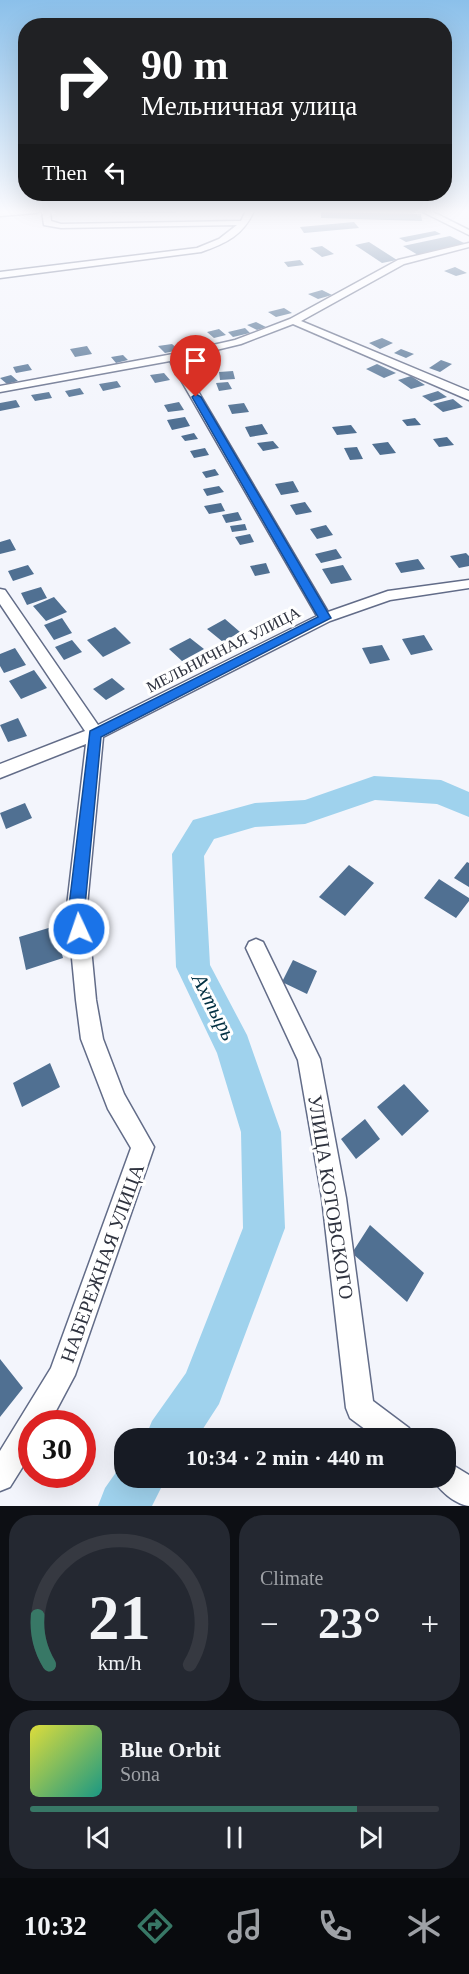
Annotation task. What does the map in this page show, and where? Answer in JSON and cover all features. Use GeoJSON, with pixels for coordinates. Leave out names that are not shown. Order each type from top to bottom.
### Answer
{"type":"FeatureCollection","features":[{"type":"Feature","properties":{"kind":"street"},"geometry":{"type":"LineString","coordinates":[[0,389],[173,357],[238,342],[293,321],[368,281]]}},
{"type":"Feature","properties":{"kind":"street"},"geometry":{"type":"LineString","coordinates":[[293,321],[469,397]]}},
{"type":"Feature","properties":{"kind":"street"},"geometry":{"type":"LineString","coordinates":[[173,357],[325,618]]}},
{"type":"Feature","properties":{"kind":"street","name":"МЕЛЬНИЧНАЯ УЛИЦА"},"geometry":{"type":"LineString","coordinates":[[0,771],[95,734],[325,618],[388,596],[469,584]]}},
{"type":"Feature","properties":{"kind":"street"},"geometry":{"type":"LineString","coordinates":[[0,593],[95,734]]}},
{"type":"Feature","properties":{"kind":"street","name":"НАБЕРЕЖНАЯ УЛИЦА"},"geometry":{"type":"LineString","coordinates":[[41,1410],[62,1375],[143,1147],[116,1101],[92,1039],[86,1000],[77,906],[95,734]]}},
{"type":"Feature","properties":{"kind":"street","name":"УЛИЦА КОТОВСКОГО"},"geometry":{"type":"LineString","coordinates":[[256,948],[309,1059],[334,1198],[360,1408],[386,1428]]}},
{"type":"Feature","properties":{"kind":"street","name":"НАБЕРЕЖНАЯ УЛИЦА"},"geometry":{"type":"LineString","coordinates":[[0,1477],[18,1447]]}},
{"type":"Feature","properties":{"kind":"street"},"geometry":{"type":"LineString","coordinates":[[456,1483],[469,1493]]}},
{"type":"Feature","properties":{"kind":"building"},"geometry":{"type":"Polygon","coordinates":[[[322,290],[332,295],[318,299],[308,294],[322,290]]]}},
{"type":"Feature","properties":{"kind":"building"},"geometry":{"type":"Polygon","coordinates":[[[284,308],[292,313],[276,317],[268,312],[284,308]]]}},
{"type":"Feature","properties":{"kind":"building"},"geometry":{"type":"Polygon","coordinates":[[[256,322],[266,327],[257,330],[247,325],[256,322]]]}},
{"type":"Feature","properties":{"kind":"building"},"geometry":{"type":"Polygon","coordinates":[[[245,328],[250,333],[233,337],[228,332],[245,328]]]}},
{"type":"Feature","properties":{"kind":"building"},"geometry":{"type":"Polygon","coordinates":[[[219,329],[226,335],[214,338],[207,332],[219,329]]]}},
{"type":"Feature","properties":{"kind":"building"},"geometry":{"type":"Polygon","coordinates":[[[198,338],[205,345],[193,347],[186,341],[198,338]]]}},
{"type":"Feature","properties":{"kind":"building"},"geometry":{"type":"Polygon","coordinates":[[[382,338],[393,343],[380,349],[369,343],[382,338]]]}},
{"type":"Feature","properties":{"kind":"building"},"geometry":{"type":"Polygon","coordinates":[[[172,344],[179,350],[165,353],[158,346],[172,344]]]}},
{"type":"Feature","properties":{"kind":"building"},"geometry":{"type":"Polygon","coordinates":[[[87,346],[92,354],[75,357],[70,349],[87,346]]]}},
{"type":"Feature","properties":{"kind":"building"},"geometry":{"type":"Polygon","coordinates":[[[401,349],[414,354],[406,358],[394,353],[401,349]]]}},
{"type":"Feature","properties":{"kind":"building"},"geometry":{"type":"Polygon","coordinates":[[[123,355],[128,360],[116,363],[111,357],[123,355]]]}},
{"type":"Feature","properties":{"kind":"building"},"geometry":{"type":"Polygon","coordinates":[[[441,360],[452,364],[440,372],[429,368],[441,360]]]}},
{"type":"Feature","properties":{"kind":"building"},"geometry":{"type":"Polygon","coordinates":[[[28,364],[32,370],[16,373],[13,367],[28,364]]]}},
{"type":"Feature","properties":{"kind":"building"},"geometry":{"type":"Polygon","coordinates":[[[377,364],[396,373],[384,378],[366,369],[377,364]]]}},
{"type":"Feature","properties":{"kind":"building"},"geometry":{"type":"Polygon","coordinates":[[[233,371],[235,379],[220,380],[219,372],[233,371]]]}},
{"type":"Feature","properties":{"kind":"building"},"geometry":{"type":"Polygon","coordinates":[[[164,373],[170,380],[155,383],[150,375],[164,373]]]}},
{"type":"Feature","properties":{"kind":"building"},"geometry":{"type":"Polygon","coordinates":[[[11,375],[18,381],[7,384],[0,378],[11,375]]]}},
{"type":"Feature","properties":{"kind":"building"},"geometry":{"type":"Polygon","coordinates":[[[411,376],[425,385],[411,389],[398,380],[411,376]]]}},
{"type":"Feature","properties":{"kind":"building"},"geometry":{"type":"Polygon","coordinates":[[[117,381],[121,387],[103,391],[99,384],[117,381]]]}},
{"type":"Feature","properties":{"kind":"building"},"geometry":{"type":"Polygon","coordinates":[[[228,382],[232,389],[219,391],[216,383],[228,382]]]}},
{"type":"Feature","properties":{"kind":"building"},"geometry":{"type":"Polygon","coordinates":[[[80,388],[84,394],[69,397],[65,391],[80,388]]]}},
{"type":"Feature","properties":{"kind":"building"},"geometry":{"type":"Polygon","coordinates":[[[438,391],[447,397],[431,402],[422,396],[438,391]]]}},
{"type":"Feature","properties":{"kind":"building"},"geometry":{"type":"Polygon","coordinates":[[[49,392],[52,398],[35,401],[31,395],[49,392]]]}},
{"type":"Feature","properties":{"kind":"building"},"geometry":{"type":"Polygon","coordinates":[[[453,399],[463,407],[443,412],[433,404],[453,399]]]}},
{"type":"Feature","properties":{"kind":"building"},"geometry":{"type":"Polygon","coordinates":[[[16,400],[20,407],[0,411],[0,403],[16,400]]]}},
{"type":"Feature","properties":{"kind":"building"},"geometry":{"type":"Polygon","coordinates":[[[179,402],[184,410],[168,412],[164,405],[179,402]]]}},
{"type":"Feature","properties":{"kind":"building"},"geometry":{"type":"Polygon","coordinates":[[[244,403],[249,412],[232,414],[228,405],[244,403]]]}},
{"type":"Feature","properties":{"kind":"building"},"geometry":{"type":"Polygon","coordinates":[[[185,417],[190,426],[172,430],[167,420],[185,417]]]}},
{"type":"Feature","properties":{"kind":"building"},"geometry":{"type":"Polygon","coordinates":[[[415,418],[421,425],[407,426],[402,420],[415,418]]]}},
{"type":"Feature","properties":{"kind":"building"},"geometry":{"type":"Polygon","coordinates":[[[262,424],[268,434],[250,437],[245,427],[262,424]]]}},
{"type":"Feature","properties":{"kind":"building"},"geometry":{"type":"Polygon","coordinates":[[[351,425],[357,433],[337,435],[332,427],[351,425]]]}},
{"type":"Feature","properties":{"kind":"building"},"geometry":{"type":"Polygon","coordinates":[[[194,433],[198,439],[185,441],[181,436],[194,433]]]}},
{"type":"Feature","properties":{"kind":"building"},"geometry":{"type":"Polygon","coordinates":[[[447,437],[454,445],[439,447],[433,439],[447,437]]]}},
{"type":"Feature","properties":{"kind":"building"},"geometry":{"type":"Polygon","coordinates":[[[273,441],[279,448],[263,451],[257,443],[273,441]]]}},
{"type":"Feature","properties":{"kind":"building"},"geometry":{"type":"Polygon","coordinates":[[[388,442],[396,453],[380,455],[372,444],[388,442]]]}},
{"type":"Feature","properties":{"kind":"building"},"geometry":{"type":"Polygon","coordinates":[[[357,447],[363,459],[350,460],[344,448],[357,447]]]}},
{"type":"Feature","properties":{"kind":"building"},"geometry":{"type":"Polygon","coordinates":[[[205,448],[209,455],[194,458],[190,451],[205,448]]]}},
{"type":"Feature","properties":{"kind":"building"},"geometry":{"type":"Polygon","coordinates":[[[215,469],[219,475],[206,478],[202,472],[215,469]]]}},
{"type":"Feature","properties":{"kind":"building"},"geometry":{"type":"Polygon","coordinates":[[[293,481],[299,492],[281,495],[275,484],[293,481]]]}},
{"type":"Feature","properties":{"kind":"building"},"geometry":{"type":"Polygon","coordinates":[[[219,486],[224,492],[207,496],[203,489],[219,486]]]}},
{"type":"Feature","properties":{"kind":"building"},"geometry":{"type":"Polygon","coordinates":[[[305,502],[312,512],[296,515],[290,505],[305,502]]]}},
{"type":"Feature","properties":{"kind":"building"},"geometry":{"type":"Polygon","coordinates":[[[221,503],[225,511],[209,514],[204,506],[221,503]]]}},
{"type":"Feature","properties":{"kind":"building"},"geometry":{"type":"Polygon","coordinates":[[[238,512],[242,520],[226,523],[222,515],[238,512]]]}},
{"type":"Feature","properties":{"kind":"building"},"geometry":{"type":"Polygon","coordinates":[[[245,524],[247,530],[232,532],[230,526],[245,524]]]}},
{"type":"Feature","properties":{"kind":"building"},"geometry":{"type":"Polygon","coordinates":[[[326,525],[333,535],[317,539],[310,529],[326,525]]]}},
{"type":"Feature","properties":{"kind":"building"},"geometry":{"type":"Polygon","coordinates":[[[250,534],[254,542],[240,545],[235,537],[250,534]]]}},
{"type":"Feature","properties":{"kind":"building"},"geometry":{"type":"Polygon","coordinates":[[[10,539],[16,550],[0,554],[0,542],[10,539]]]}},
{"type":"Feature","properties":{"kind":"building"},"geometry":{"type":"Polygon","coordinates":[[[336,549],[342,558],[321,563],[315,554],[336,549]]]}},
{"type":"Feature","properties":{"kind":"building"},"geometry":{"type":"Polygon","coordinates":[[[466,553],[469,556],[469,566],[459,568],[450,556],[466,553]]]}},
{"type":"Feature","properties":{"kind":"building"},"geometry":{"type":"Polygon","coordinates":[[[418,559],[425,569],[401,573],[395,563],[418,559]]]}},
{"type":"Feature","properties":{"kind":"building"},"geometry":{"type":"Polygon","coordinates":[[[266,563],[270,573],[255,576],[250,566],[266,563]]]}},
{"type":"Feature","properties":{"kind":"building"},"geometry":{"type":"Polygon","coordinates":[[[28,565],[34,574],[13,581],[8,571],[28,565]]]}},
{"type":"Feature","properties":{"kind":"building"},"geometry":{"type":"Polygon","coordinates":[[[343,565],[352,580],[331,584],[322,569],[343,565]]]}},
{"type":"Feature","properties":{"kind":"building"},"geometry":{"type":"Polygon","coordinates":[[[41,587],[47,598],[27,605],[21,593],[41,587]]]}},
{"type":"Feature","properties":{"kind":"building"},"geometry":{"type":"Polygon","coordinates":[[[54,597],[67,612],[46,621],[33,606],[54,597]]]}},
{"type":"Feature","properties":{"kind":"building"},"geometry":{"type":"Polygon","coordinates":[[[62,618],[72,633],[54,640],[44,625],[62,618]]]}},
{"type":"Feature","properties":{"kind":"building"},"geometry":{"type":"Polygon","coordinates":[[[225,619],[240,632],[223,642],[207,629],[225,619]]]}},
{"type":"Feature","properties":{"kind":"building"},"geometry":{"type":"Polygon","coordinates":[[[115,627],[131,643],[103,657],[87,640],[115,627]]]}},
{"type":"Feature","properties":{"kind":"building"},"geometry":{"type":"Polygon","coordinates":[[[424,635],[433,650],[411,655],[402,639],[424,635]]]}},
{"type":"Feature","properties":{"kind":"building"},"geometry":{"type":"Polygon","coordinates":[[[190,638],[204,649],[182,661],[169,649],[190,638]]]}},
{"type":"Feature","properties":{"kind":"building"},"geometry":{"type":"Polygon","coordinates":[[[72,640],[82,652],[64,660],[55,647],[72,640]]]}},
{"type":"Feature","properties":{"kind":"building"},"geometry":{"type":"Polygon","coordinates":[[[382,645],[390,660],[370,664],[362,648],[382,645]]]}},
{"type":"Feature","properties":{"kind":"building"},"geometry":{"type":"Polygon","coordinates":[[[15,648],[26,665],[4,673],[0,666],[0,654],[15,648]]]}},
{"type":"Feature","properties":{"kind":"building"},"geometry":{"type":"Polygon","coordinates":[[[34,670],[47,688],[21,699],[9,681],[34,670]]]}},
{"type":"Feature","properties":{"kind":"building"},"geometry":{"type":"Polygon","coordinates":[[[112,678],[125,689],[106,700],[93,689],[112,678]]]}},
{"type":"Feature","properties":{"kind":"building"},"geometry":{"type":"Polygon","coordinates":[[[18,718],[27,736],[8,742],[0,725],[18,718]]]}},
{"type":"Feature","properties":{"kind":"building"},"geometry":{"type":"Polygon","coordinates":[[[25,803],[32,818],[6,829],[0,813],[25,803]]]}},
{"type":"Feature","properties":{"kind":"building"},"geometry":{"type":"Polygon","coordinates":[[[467,862],[469,863],[469,887],[454,878],[467,862]]]}},
{"type":"Feature","properties":{"kind":"building"},"geometry":{"type":"Polygon","coordinates":[[[349,865],[374,883],[345,916],[319,897],[349,865]]]}},
{"type":"Feature","properties":{"kind":"building"},"geometry":{"type":"Polygon","coordinates":[[[439,879],[469,898],[456,918],[424,898],[439,879]]]}},
{"type":"Feature","properties":{"kind":"building"},"geometry":{"type":"Polygon","coordinates":[[[55,926],[63,958],[26,970],[19,937],[55,926]]]}},
{"type":"Feature","properties":{"kind":"building"},"geometry":{"type":"Polygon","coordinates":[[[293,960],[317,971],[307,994],[282,982],[293,960]]]}},
{"type":"Feature","properties":{"kind":"building"},"geometry":{"type":"Polygon","coordinates":[[[50,1063],[60,1087],[22,1107],[13,1083],[50,1063]]]}},
{"type":"Feature","properties":{"kind":"building"},"geometry":{"type":"Polygon","coordinates":[[[404,1084],[429,1111],[402,1136],[377,1107],[404,1084]]]}},
{"type":"Feature","properties":{"kind":"building"},"geometry":{"type":"Polygon","coordinates":[[[365,1119],[380,1139],[356,1159],[341,1139],[365,1119]]]}},
{"type":"Feature","properties":{"kind":"building"},"geometry":{"type":"Polygon","coordinates":[[[370,1225],[424,1273],[407,1302],[352,1253],[370,1225]]]}},
{"type":"Feature","properties":{"kind":"building"},"geometry":{"type":"Polygon","coordinates":[[[0,1359],[23,1388],[0,1417],[0,1359]]]}},
{"type":"Feature","properties":{"kind":"waterway","name":"Ахтырь"},"geometry":{"type":"LineString","coordinates":[[176,1428],[203,1388],[264,1228],[261,1132],[234,1048],[193,967],[188,854],[204,829],[255,815],[305,812],[374,788],[441,792],[469,805]]}},
{"type":"Feature","properties":{"kind":"waterway","name":"Ахтырь"},"geometry":{"type":"LineString","coordinates":[[123,1506],[135,1488]]}},
{"type":"Feature","properties":{"kind":"route"},"geometry":{"type":"LineString","coordinates":[[79,929],[77,906],[95,734],[325,618],[196,397]]}}]}
